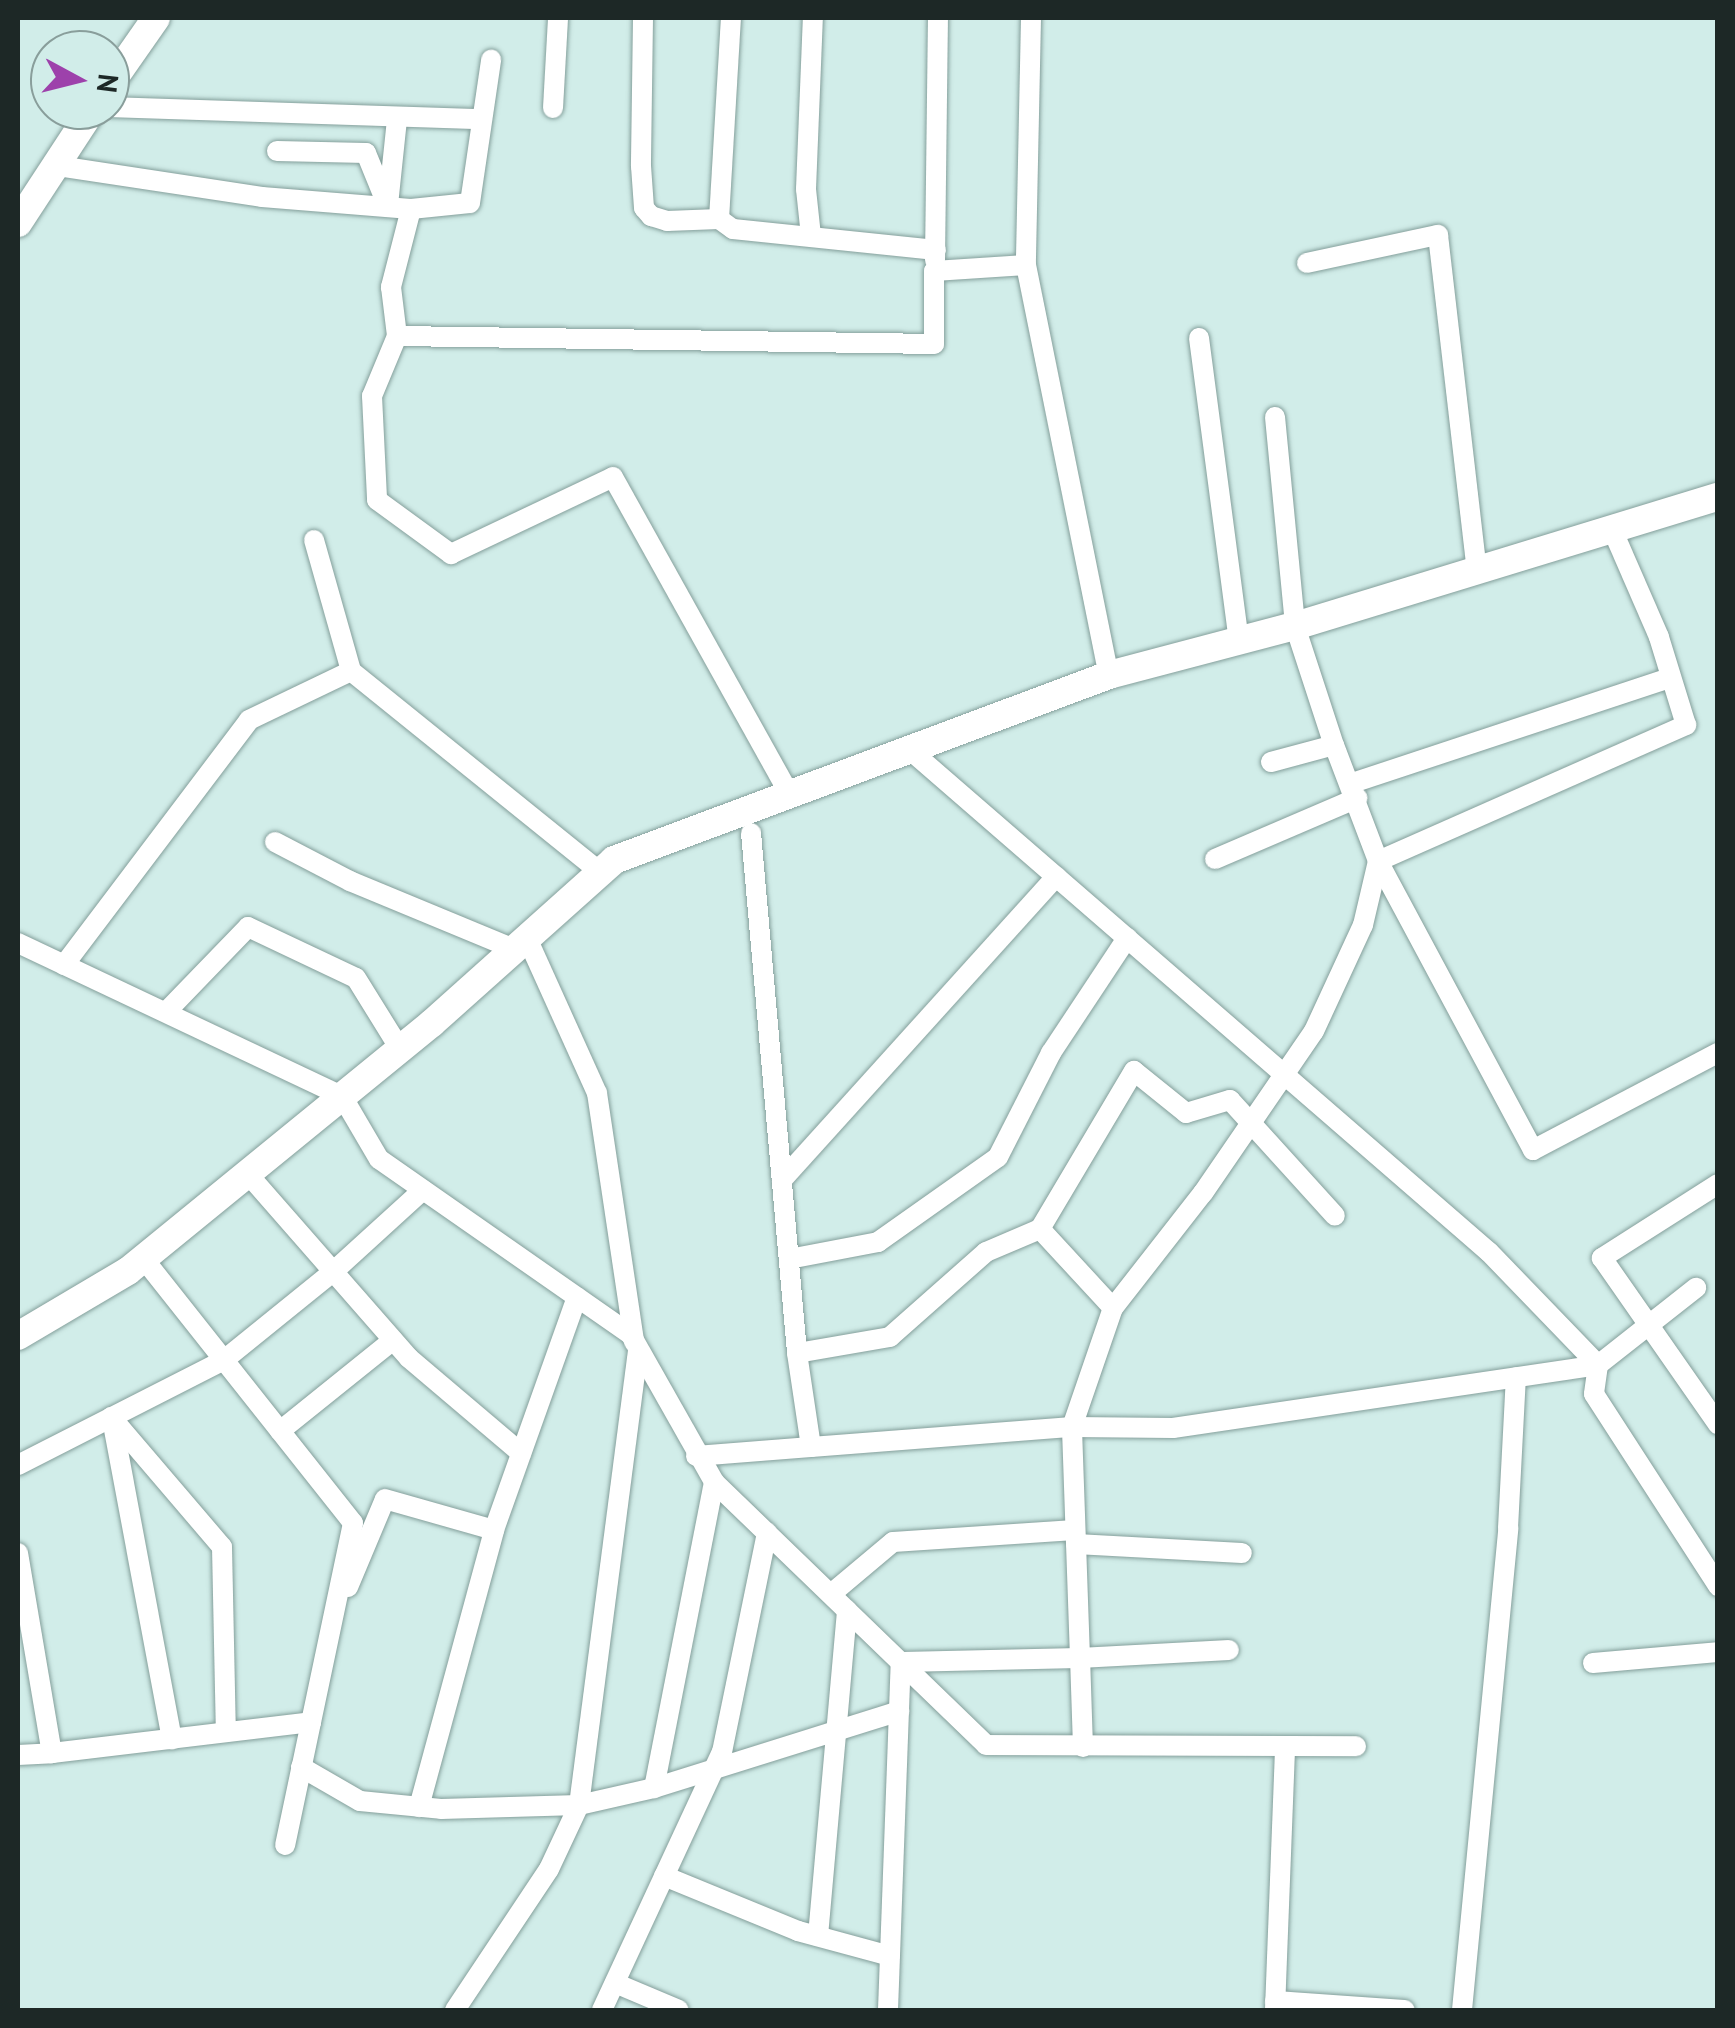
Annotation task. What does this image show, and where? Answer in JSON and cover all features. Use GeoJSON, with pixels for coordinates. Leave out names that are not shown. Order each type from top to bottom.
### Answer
{"type":"FeatureCollection","features":[{"type":"Feature","properties":{"kind":"main road"},"geometry":{"type":"LineString","coordinates":[[130,55],[156,18]]}},
{"type":"Feature","properties":{"kind":"main road"},"geometry":{"type":"LineString","coordinates":[[18,223],[80,130]]}},
{"type":"Feature","properties":{"kind":"main road"},"geometry":{"type":"LineString","coordinates":[[18,1336],[143,1258],[400,1049],[614,860],[1109,675],[1295,626],[1614,532],[1718,497]]}},
{"type":"Feature","properties":{"kind":"street"},"geometry":{"type":"LineString","coordinates":[[552,108],[558,18]]}},
{"type":"Feature","properties":{"kind":"street"},"geometry":{"type":"LineString","coordinates":[[643,18],[639,98],[644,208],[667,221],[720,219],[733,229],[811,236],[935,260],[1026,264]]}},
{"type":"Feature","properties":{"kind":"street"},"geometry":{"type":"LineString","coordinates":[[720,219],[732,18]]}},
{"type":"Feature","properties":{"kind":"street"},"geometry":{"type":"LineString","coordinates":[[811,236],[806,189],[813,18]]}},
{"type":"Feature","properties":{"kind":"street"},"geometry":{"type":"LineString","coordinates":[[397,336],[934,344],[938,18]]}},
{"type":"Feature","properties":{"kind":"street"},"geometry":{"type":"LineString","coordinates":[[1031,18],[1026,264],[1109,675]]}},
{"type":"Feature","properties":{"kind":"street"},"geometry":{"type":"LineString","coordinates":[[58,166],[262,197],[412,210],[470,203],[491,60]]}},
{"type":"Feature","properties":{"kind":"street"},"geometry":{"type":"LineString","coordinates":[[130,109],[480,120]]}},
{"type":"Feature","properties":{"kind":"street"},"geometry":{"type":"LineString","coordinates":[[388,206],[397,119]]}},
{"type":"Feature","properties":{"kind":"street"},"geometry":{"type":"LineString","coordinates":[[277,151],[366,153],[388,206]]}},
{"type":"Feature","properties":{"kind":"street"},"geometry":{"type":"LineString","coordinates":[[412,210],[391,287],[397,336],[372,396],[377,500],[451,554],[613,477],[790,794]]}},
{"type":"Feature","properties":{"kind":"street"},"geometry":{"type":"LineString","coordinates":[[1307,264],[1438,235],[1477,572]]}},
{"type":"Feature","properties":{"kind":"street"},"geometry":{"type":"LineString","coordinates":[[1199,338],[1240,641]]}},
{"type":"Feature","properties":{"kind":"street"},"geometry":{"type":"LineString","coordinates":[[1275,417],[1295,626],[1334,745],[1378,861],[1533,1150],[1718,1053]]}},
{"type":"Feature","properties":{"kind":"street"},"geometry":{"type":"LineString","coordinates":[[1378,861],[1686,725],[1659,638],[1614,532]]}},
{"type":"Feature","properties":{"kind":"street"},"geometry":{"type":"LineString","coordinates":[[314,540],[352,671],[600,872]]}},
{"type":"Feature","properties":{"kind":"street"},"geometry":{"type":"LineString","coordinates":[[64,965],[249,720],[352,671]]}},
{"type":"Feature","properties":{"kind":"street"},"geometry":{"type":"LineString","coordinates":[[1215,859],[1354,791],[1669,678]]}},
{"type":"Feature","properties":{"kind":"street"},"geometry":{"type":"LineString","coordinates":[[1271,762],[1334,745]]}},
{"type":"Feature","properties":{"kind":"street"},"geometry":{"type":"LineString","coordinates":[[910,750],[1489,1252],[1598,1365]]}},
{"type":"Feature","properties":{"kind":"street"},"geometry":{"type":"LineString","coordinates":[[751,833],[797,1353],[811,1447]]}},
{"type":"Feature","properties":{"kind":"street"},"geometry":{"type":"LineString","coordinates":[[275,842],[350,880],[520,944],[597,1092],[636,1346],[579,1805],[549,1869],[455,2010]]}},
{"type":"Feature","properties":{"kind":"street"},"geometry":{"type":"LineString","coordinates":[[1083,1747],[1072,1427],[1113,1308],[1203,1192],[1314,1031],[1363,925],[1378,861]]}},
{"type":"Feature","properties":{"kind":"street"},"geometry":{"type":"LineString","coordinates":[[782,1180],[1056,876]]}},
{"type":"Feature","properties":{"kind":"street"},"geometry":{"type":"LineString","coordinates":[[166,1012],[248,927],[356,978],[400,1049]]}},
{"type":"Feature","properties":{"kind":"street"},"geometry":{"type":"LineString","coordinates":[[789,1259],[878,1242],[998,1157],[1051,1053],[1127,938]]}},
{"type":"Feature","properties":{"kind":"street"},"geometry":{"type":"LineString","coordinates":[[18,943],[342,1096],[379,1159],[577,1298],[636,1346],[714,1482],[986,1745],[1356,1746]]}},
{"type":"Feature","properties":{"kind":"street"},"geometry":{"type":"LineString","coordinates":[[797,1353],[890,1337],[986,1252],[1040,1229],[1134,1071],[1186,1113],[1230,1100],[1335,1216]]}},
{"type":"Feature","properties":{"kind":"street"},"geometry":{"type":"LineString","coordinates":[[248,1173],[393,1340],[521,1453]]}},
{"type":"Feature","properties":{"kind":"street"},"geometry":{"type":"LineString","coordinates":[[1718,1184],[1602,1258],[1718,1424]]}},
{"type":"Feature","properties":{"kind":"street"},"geometry":{"type":"LineString","coordinates":[[18,1465],[224,1360],[424,1190]]}},
{"type":"Feature","properties":{"kind":"street"},"geometry":{"type":"LineString","coordinates":[[1040,1229],[1113,1308]]}},
{"type":"Feature","properties":{"kind":"street"},"geometry":{"type":"LineString","coordinates":[[143,1258],[352,1523],[284,1845]]}},
{"type":"Feature","properties":{"kind":"street"},"geometry":{"type":"LineString","coordinates":[[696,1456],[1072,1427],[1173,1428],[1598,1365],[1696,1288]]}},
{"type":"Feature","properties":{"kind":"street"},"geometry":{"type":"LineString","coordinates":[[418,1807],[494,1530],[577,1298]]}},
{"type":"Feature","properties":{"kind":"street"},"geometry":{"type":"LineString","coordinates":[[280,1431],[393,1340]]}},
{"type":"Feature","properties":{"kind":"street"},"geometry":{"type":"LineString","coordinates":[[1598,1365],[1594,1394],[1718,1586]]}},
{"type":"Feature","properties":{"kind":"street"},"geometry":{"type":"LineString","coordinates":[[1462,2010],[1508,1528],[1516,1377]]}},
{"type":"Feature","properties":{"kind":"street"},"geometry":{"type":"LineString","coordinates":[[111,1417],[222,1548],[226,1732]]}},
{"type":"Feature","properties":{"kind":"street"},"geometry":{"type":"LineString","coordinates":[[111,1417],[172,1738]]}},
{"type":"Feature","properties":{"kind":"street"},"geometry":{"type":"LineString","coordinates":[[654,1788],[714,1482]]}},
{"type":"Feature","properties":{"kind":"street"},"geometry":{"type":"LineString","coordinates":[[330,1630],[385,1500],[494,1530]]}},
{"type":"Feature","properties":{"kind":"street"},"geometry":{"type":"LineString","coordinates":[[602,2010],[722,1752],[767,1533]]}},
{"type":"Feature","properties":{"kind":"street"},"geometry":{"type":"LineString","coordinates":[[831,1594],[894,1542],[1076,1537],[1242,1553]]}},
{"type":"Feature","properties":{"kind":"street"},"geometry":{"type":"LineString","coordinates":[[18,1554],[52,1753]]}},
{"type":"Feature","properties":{"kind":"street"},"geometry":{"type":"LineString","coordinates":[[818,1936],[833,1732],[847,1610]]}},
{"type":"Feature","properties":{"kind":"street"},"geometry":{"type":"LineString","coordinates":[[901,1662],[1229,1650]]}},
{"type":"Feature","properties":{"kind":"street"},"geometry":{"type":"LineString","coordinates":[[1592,1663],[1718,1652]]}},
{"type":"Feature","properties":{"kind":"street"},"geometry":{"type":"LineString","coordinates":[[888,2010],[901,1662]]}},
{"type":"Feature","properties":{"kind":"street"},"geometry":{"type":"LineString","coordinates":[[301,1767],[360,1802],[418,1807],[579,1805],[654,1788],[899,1711]]}},
{"type":"Feature","properties":{"kind":"street"},"geometry":{"type":"LineString","coordinates":[[18,1755],[311,1722]]}},
{"type":"Feature","properties":{"kind":"street"},"geometry":{"type":"LineString","coordinates":[[1285,1746],[1275,2006],[1405,2010]]}},
{"type":"Feature","properties":{"kind":"street"},"geometry":{"type":"LineString","coordinates":[[664,1876],[818,1936],[890,1956]]}},
{"type":"Feature","properties":{"kind":"street"},"geometry":{"type":"LineString","coordinates":[[615,1984],[679,2010]]}}]}
